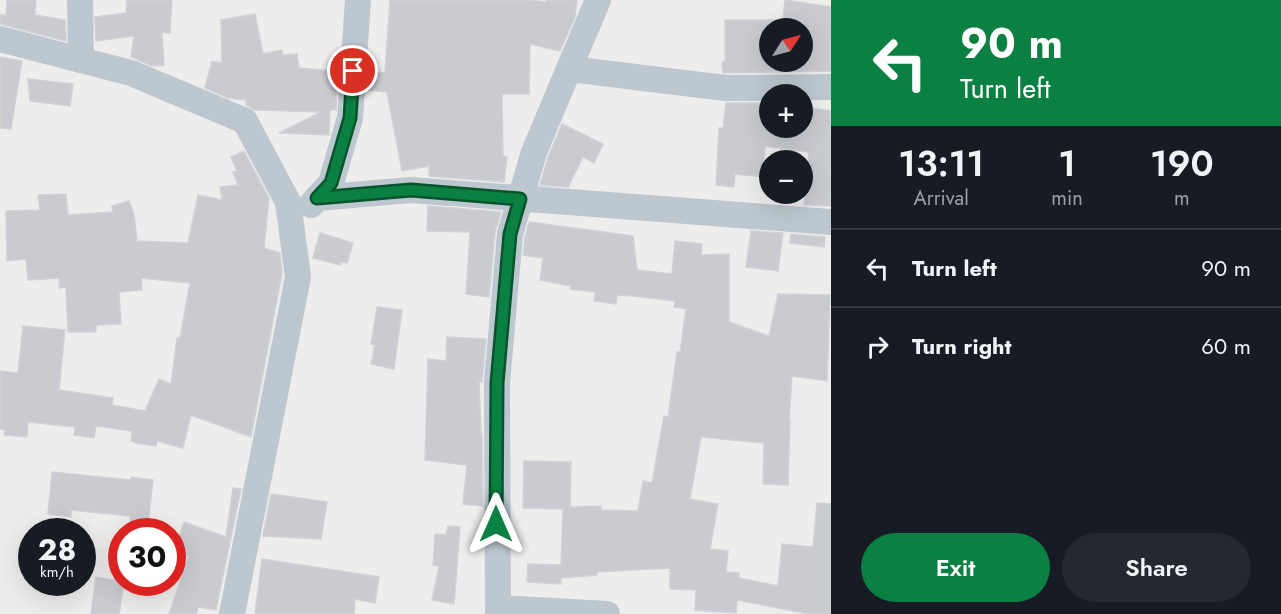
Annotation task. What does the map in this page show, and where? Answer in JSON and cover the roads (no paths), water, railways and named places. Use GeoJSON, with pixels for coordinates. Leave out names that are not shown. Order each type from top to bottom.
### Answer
{"type":"FeatureCollection","features":[{"type":"Feature","properties":{"kind":"street"},"geometry":{"type":"LineString","coordinates":[[80,0],[81,60]]}},
{"type":"Feature","properties":{"kind":"street"},"geometry":{"type":"LineString","coordinates":[[290,227],[331,183],[350,118],[358,0]]}},
{"type":"Feature","properties":{"kind":"street"},"geometry":{"type":"LineString","coordinates":[[598,0],[534,152],[510,234],[497,383],[498,611],[607,614]]}},
{"type":"Feature","properties":{"kind":"street"},"geometry":{"type":"LineString","coordinates":[[0,39],[131,73],[245,121],[288,202],[298,277],[232,614]]}},
{"type":"Feature","properties":{"kind":"street"},"geometry":{"type":"LineString","coordinates":[[570,69],[725,88],[831,87]]}},
{"type":"Feature","properties":{"kind":"street"},"geometry":{"type":"LineString","coordinates":[[317,198],[411,190],[831,222]]}}]}
